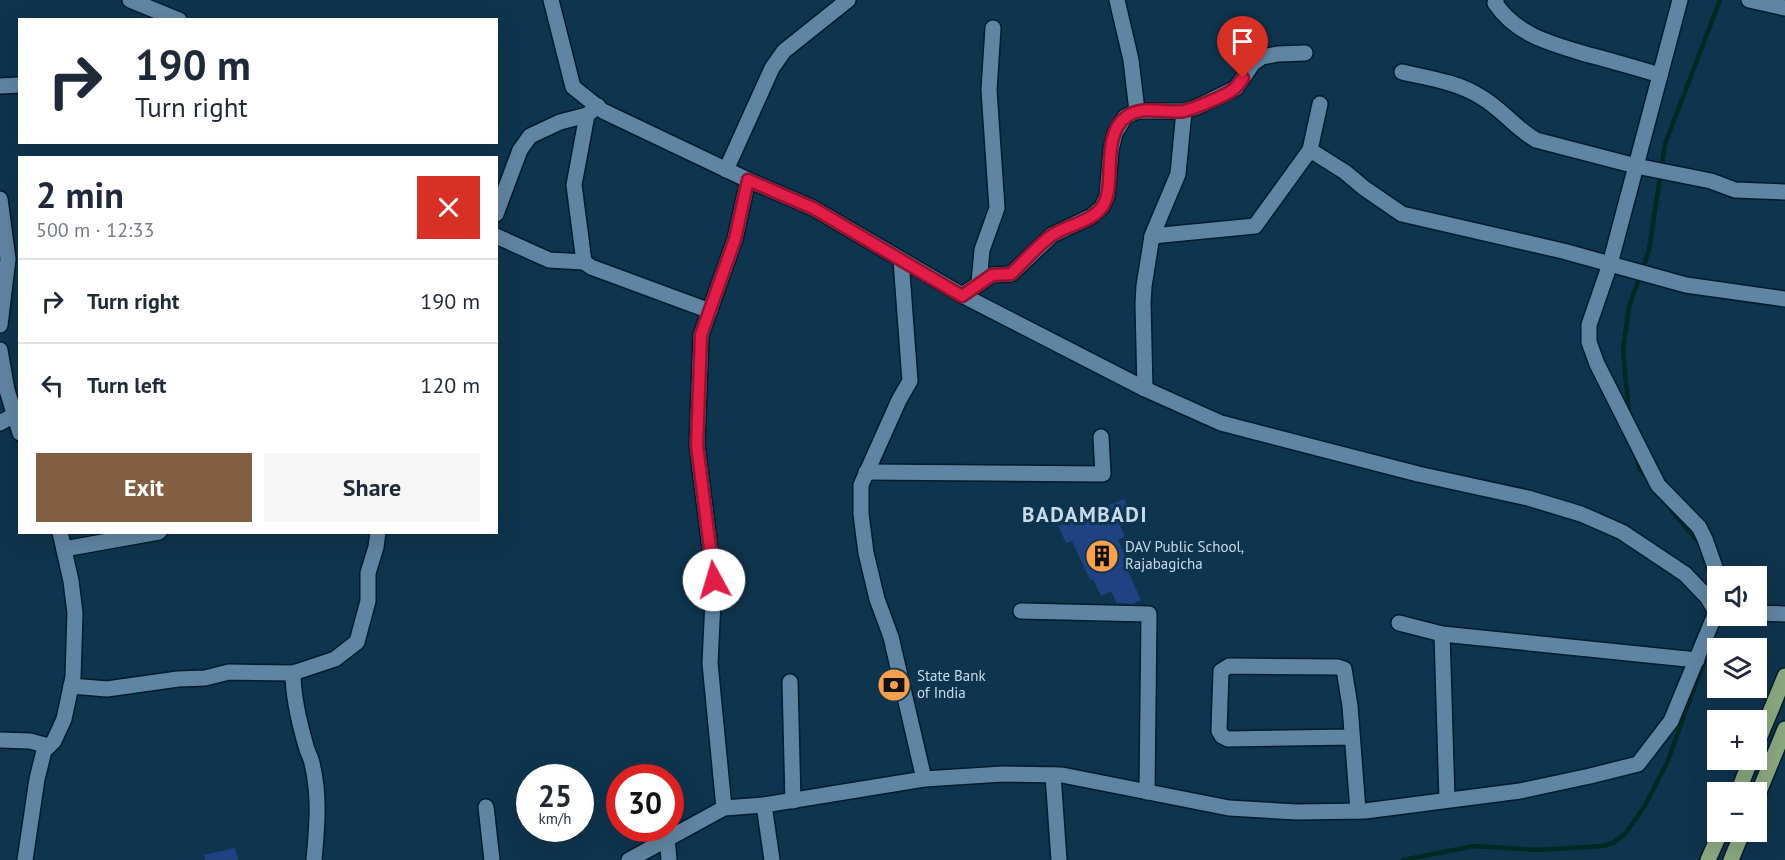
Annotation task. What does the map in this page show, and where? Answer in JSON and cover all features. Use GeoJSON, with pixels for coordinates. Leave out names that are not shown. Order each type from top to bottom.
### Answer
{"type":"FeatureCollection","features":[{"type":"Feature","properties":{"kind":"main road"},"geometry":{"type":"LineString","coordinates":[[1767,719],[1785,676]]}},
{"type":"Feature","properties":{"kind":"main road"},"geometry":{"type":"LineString","coordinates":[[1765,782],[1781,752],[1785,729]]}},
{"type":"Feature","properties":{"kind":"main road"},"geometry":{"type":"LineString","coordinates":[[1708,860],[1716,842]]}},
{"type":"Feature","properties":{"kind":"main road"},"geometry":{"type":"LineString","coordinates":[[1731,860],[1738,842]]}},
{"type":"Feature","properties":{"kind":"street"},"geometry":{"type":"LineString","coordinates":[[130,0],[174,18]]}},
{"type":"Feature","properties":{"kind":"street"},"geometry":{"type":"LineString","coordinates":[[551,0],[573,87],[592,111],[813,208],[962,296],[1145,390],[1221,423],[1418,474],[1528,498],[1581,514],[1622,532],[1685,574],[1707,597]]}},
{"type":"Feature","properties":{"kind":"street"},"geometry":{"type":"LineString","coordinates":[[726,170],[772,68],[784,51],[848,0]]}},
{"type":"Feature","properties":{"kind":"street"},"geometry":{"type":"LineString","coordinates":[[1117,0],[1135,80],[1137,111]]}},
{"type":"Feature","properties":{"kind":"street"},"geometry":{"type":"LineString","coordinates":[[1496,0],[1495,3],[1503,15],[1522,31],[1553,45],[1660,75]]}},
{"type":"Feature","properties":{"kind":"street"},"geometry":{"type":"LineString","coordinates":[[1680,0],[1610,264],[1589,325],[1589,342],[1597,364],[1658,485],[1699,527],[1715,566]]}},
{"type":"Feature","properties":{"kind":"street"},"geometry":{"type":"LineString","coordinates":[[1749,0],[1785,8]]}},
{"type":"Feature","properties":{"kind":"street"},"geometry":{"type":"LineString","coordinates":[[979,283],[982,250],[997,208],[989,90],[993,28]]}},
{"type":"Feature","properties":{"kind":"street"},"geometry":{"type":"LineString","coordinates":[[962,296],[992,275],[1011,274],[1052,235],[1092,216],[1102,207],[1107,196],[1111,150],[1115,133],[1125,117],[1137,111],[1184,111],[1197,107],[1236,88],[1253,63],[1262,57],[1305,53]]}},
{"type":"Feature","properties":{"kind":"street"},"geometry":{"type":"LineString","coordinates":[[1402,72],[1455,84],[1480,96],[1524,133],[1536,140],[1636,166],[1712,181],[1735,189],[1785,192]]}},
{"type":"Feature","properties":{"kind":"street"},"geometry":{"type":"LineString","coordinates":[[0,86],[18,85]]}},
{"type":"Feature","properties":{"kind":"street"},"geometry":{"type":"LineString","coordinates":[[1152,236],[1255,226],[1310,150],[1320,104]]}},
{"type":"Feature","properties":{"kind":"street"},"geometry":{"type":"LineString","coordinates":[[498,213],[520,150],[530,136],[592,111]]}},
{"type":"Feature","properties":{"kind":"street"},"geometry":{"type":"LineString","coordinates":[[584,262],[574,185],[592,111]]}},
{"type":"Feature","properties":{"kind":"street"},"geometry":{"type":"LineString","coordinates":[[1145,390],[1143,304],[1152,236],[1178,174],[1184,111]]}},
{"type":"Feature","properties":{"kind":"street"},"geometry":{"type":"LineString","coordinates":[[1310,150],[1345,172],[1402,214],[1610,264],[1686,285],[1785,299]]}},
{"type":"Feature","properties":{"kind":"street"},"geometry":{"type":"LineString","coordinates":[[724,808],[710,663],[714,580],[697,445],[701,335],[735,239],[748,180]]}},
{"type":"Feature","properties":{"kind":"street"},"geometry":{"type":"LineString","coordinates":[[0,199],[8,259],[1,315]]}},
{"type":"Feature","properties":{"kind":"street"},"geometry":{"type":"LineString","coordinates":[[498,237],[549,260],[584,262],[591,267],[710,311]]}},
{"type":"Feature","properties":{"kind":"street"},"geometry":{"type":"LineString","coordinates":[[901,260],[910,381],[861,485],[861,514],[866,553],[877,599],[891,637],[924,779]]}},
{"type":"Feature","properties":{"kind":"street"},"geometry":{"type":"LineString","coordinates":[[0,350],[7,390],[18,427]]}},
{"type":"Feature","properties":{"kind":"street"},"geometry":{"type":"LineString","coordinates":[[0,423],[14,415]]}},
{"type":"Feature","properties":{"kind":"street"},"geometry":{"type":"LineString","coordinates":[[866,472],[1103,474],[1101,437]]}},
{"type":"Feature","properties":{"kind":"street"},"geometry":{"type":"LineString","coordinates":[[25,860],[37,779],[44,751],[54,741],[64,719],[75,655],[75,613],[71,581],[60,534]]}},
{"type":"Feature","properties":{"kind":"street"},"geometry":{"type":"LineString","coordinates":[[64,549],[148,534]]}},
{"type":"Feature","properties":{"kind":"street"},"geometry":{"type":"LineString","coordinates":[[71,686],[107,689],[178,679],[205,678],[229,672],[293,673],[335,660],[357,642],[368,601],[368,573],[378,534]]}},
{"type":"Feature","properties":{"kind":"street"},"geometry":{"type":"LineString","coordinates":[[1022,611],[1149,614],[1147,792]]}},
{"type":"Feature","properties":{"kind":"street"},"geometry":{"type":"LineString","coordinates":[[1767,613],[1785,614]]}},
{"type":"Feature","properties":{"kind":"street"},"geometry":{"type":"LineString","coordinates":[[1399,623],[1442,634],[1697,660]]}},
{"type":"Feature","properties":{"kind":"street"},"geometry":{"type":"LineString","coordinates":[[684,830],[724,808],[764,806],[924,779],[1003,774],[1053,775],[1229,808],[1297,812],[1358,811],[1520,791],[1638,764],[1671,721],[1711,626]]}},
{"type":"Feature","properties":{"kind":"street"},"geometry":{"type":"LineString","coordinates":[[1442,634],[1447,799]]}},
{"type":"Feature","properties":{"kind":"street"},"geometry":{"type":"LineString","coordinates":[[1352,738],[1228,739],[1222,736],[1219,731],[1221,671],[1228,666],[1338,667],[1344,669],[1352,738],[1358,811]]}},
{"type":"Feature","properties":{"kind":"street"},"geometry":{"type":"LineString","coordinates":[[293,673],[294,697],[305,745],[312,761],[317,795],[318,822],[314,860]]}},
{"type":"Feature","properties":{"kind":"street"},"geometry":{"type":"LineString","coordinates":[[790,682],[793,801]]}},
{"type":"Feature","properties":{"kind":"street"},"geometry":{"type":"LineString","coordinates":[[0,740],[30,741],[48,746]]}},
{"type":"Feature","properties":{"kind":"street"},"geometry":{"type":"LineString","coordinates":[[1053,775],[1059,860]]}},
{"type":"Feature","properties":{"kind":"street"},"geometry":{"type":"LineString","coordinates":[[764,806],[772,860]]}},
{"type":"Feature","properties":{"kind":"street"},"geometry":{"type":"LineString","coordinates":[[486,807],[492,860]]}},
{"type":"Feature","properties":{"kind":"street"},"geometry":{"type":"LineString","coordinates":[[629,860],[662,842]]}},
{"type":"Feature","properties":{"kind":"street"},"geometry":{"type":"LineString","coordinates":[[667,842],[669,860]]}},
{"type":"Feature","properties":{"kind":"building","name":"DAV Public School, Rajabagicha"},"geometry":{"type":"Polygon","coordinates":[[[1124,499],[1132,517],[1119,523],[1125,537],[1118,540],[1130,568],[1127,569],[1141,600],[1132,604],[1117,603],[1111,591],[1101,596],[1093,579],[1090,580],[1072,541],[1066,543],[1058,526],[1124,499]]]}},
{"type":"Feature","properties":{"kind":"building"},"geometry":{"type":"Polygon","coordinates":[[[235,848],[238,860],[205,860],[204,855],[235,848]]]}},
{"type":"Feature","properties":{"kind":"waterway"},"geometry":{"type":"LineString","coordinates":[[1629,413],[1623,350],[1629,307],[1649,250],[1665,144],[1720,0]]}},
{"type":"Feature","properties":{"kind":"waterway"},"geometry":{"type":"LineString","coordinates":[[1635,454],[1640,470],[1649,481]]}},
{"type":"Feature","properties":{"kind":"waterway"},"geometry":{"type":"LineString","coordinates":[[1669,507],[1700,544]]}},
{"type":"Feature","properties":{"kind":"waterway"},"geometry":{"type":"LineString","coordinates":[[1403,860],[1474,846],[1537,850],[1603,846],[1613,843],[1625,834],[1644,807],[1667,763],[1704,661]]}},
{"type":"Feature","properties":{"kind":"place","name":"DAV Public School, Rajabagicha"},"geometry":{"type":"Point","coordinates":[1102,556]}},
{"type":"Feature","properties":{"kind":"place","name":"State Bank of India"},"geometry":{"type":"Point","coordinates":[894,685]}},
{"type":"Feature","properties":{"kind":"district","name":"BADAMBADI"},"geometry":{"type":"Point","coordinates":[1085,515]}},
{"type":"Feature","properties":{"kind":"route"},"geometry":{"type":"LineString","coordinates":[[714,580],[697,445],[701,335],[735,239],[748,180],[813,208],[962,296],[992,275],[1011,274],[1052,235],[1092,216],[1102,207],[1107,196],[1111,150],[1115,133],[1125,117],[1137,111],[1184,111],[1197,107],[1236,88],[1243,78]]}}]}
